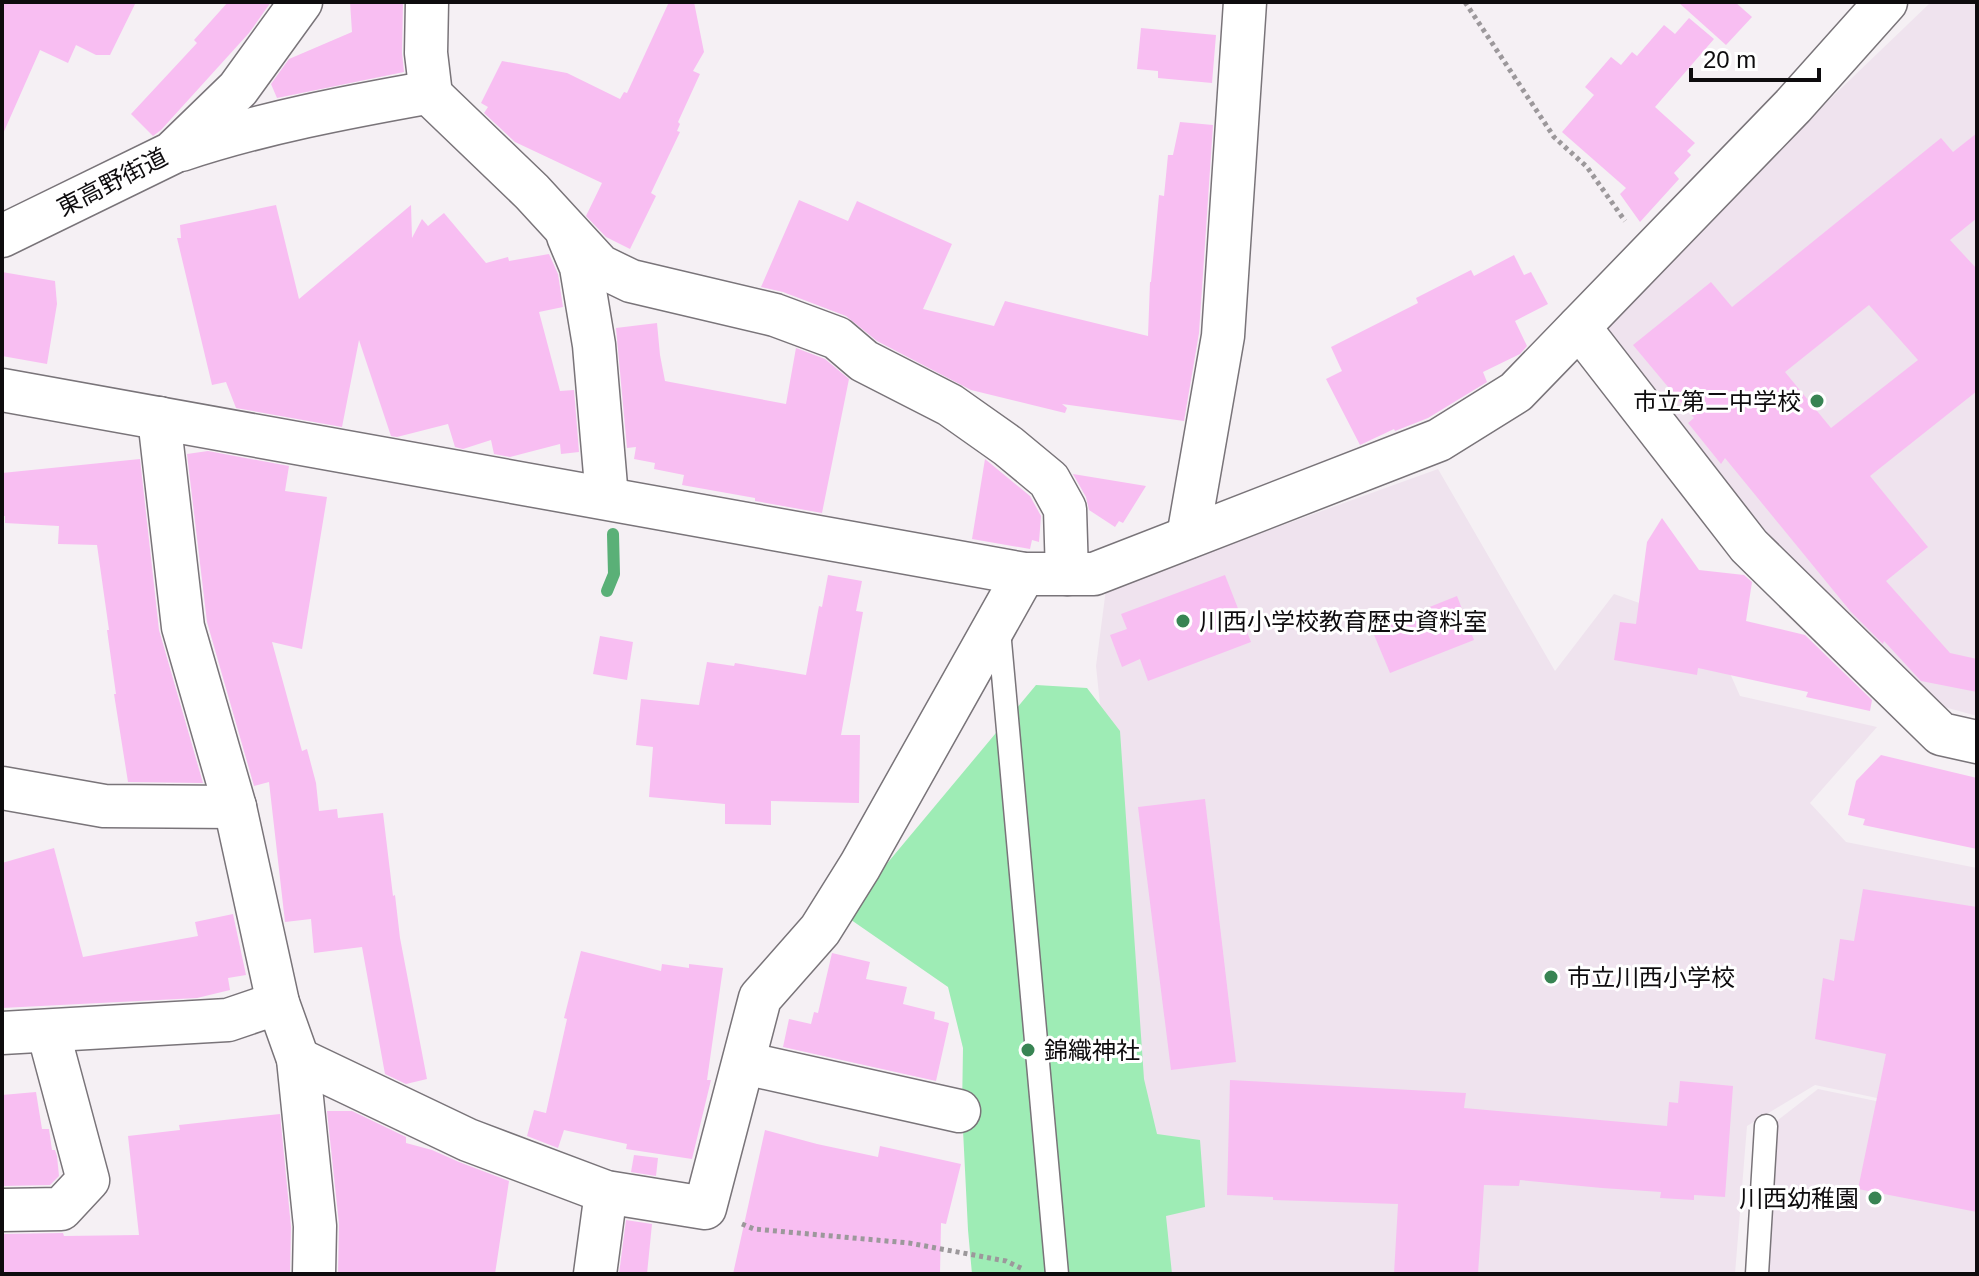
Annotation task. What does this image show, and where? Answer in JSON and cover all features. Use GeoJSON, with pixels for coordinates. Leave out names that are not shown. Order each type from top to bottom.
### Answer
{"type":"FeatureCollection","features":[{"type":"Feature","properties":{"kind":"street","name":"東高野街道"},"geometry":{"type":"LineString","coordinates":[[2,236],[172,153],[238,89],[301,2]]}},
{"type":"Feature","properties":{"kind":"street"},"geometry":{"type":"LineString","coordinates":[[427,2],[426,53],[431,95],[532,192],[600,266],[631,281],[775,315],[837,338],[864,361],[950,405],[1049,480],[1065,509],[1067,574]]}},
{"type":"Feature","properties":{"kind":"street"},"geometry":{"type":"LineString","coordinates":[[1188,537],[1223,336],[1245,2]]}},
{"type":"Feature","properties":{"kind":"street"},"geometry":{"type":"LineString","coordinates":[[2,390],[1024,574],[1094,574],[1439,440],[1516,392],[1793,106],[1886,2]]}},
{"type":"Feature","properties":{"kind":"street"},"geometry":{"type":"LineString","coordinates":[[172,153],[215,138],[327,111],[431,92]]}},
{"type":"Feature","properties":{"kind":"street"},"geometry":{"type":"LineString","coordinates":[[565,227],[581,267],[594,345],[607,498]]}},
{"type":"Feature","properties":{"kind":"street"},"geometry":{"type":"LineString","coordinates":[[1579,327],[1749,546],[1941,734],[1977,742]]}},
{"type":"Feature","properties":{"kind":"street"},"geometry":{"type":"LineString","coordinates":[[159,418],[183,627],[235,807],[278,1003],[298,1059],[315,1226],[314,1274]]}},
{"type":"Feature","properties":{"kind":"street"},"geometry":{"type":"LineString","coordinates":[[298,1059],[468,1140],[606,1192],[705,1208],[760,998],[820,930],[860,866],[1024,574]]}},
{"type":"Feature","properties":{"kind":"street"},"geometry":{"type":"LineString","coordinates":[[2,788],[104,806],[235,807]]}},
{"type":"Feature","properties":{"kind":"street"},"geometry":{"type":"LineString","coordinates":[[2,1033],[228,1020],[278,1003]]}},
{"type":"Feature","properties":{"kind":"street"},"geometry":{"type":"LineString","coordinates":[[2,1210],[61,1209],[88,1180],[48,1031]]}},
{"type":"Feature","properties":{"kind":"street"},"geometry":{"type":"LineString","coordinates":[[744,1063],[959,1111]]}},
{"type":"Feature","properties":{"kind":"street"},"geometry":{"type":"LineString","coordinates":[[595,1274],[606,1192]]}},
{"type":"Feature","properties":{"kind":"lane"},"geometry":{"type":"LineString","coordinates":[[999,619],[1057,1274]]}},
{"type":"Feature","properties":{"kind":"lane"},"geometry":{"type":"LineString","coordinates":[[1757,1274],[1766,1126]]}},
{"type":"Feature","properties":{"kind":"path"},"geometry":{"type":"LineString","coordinates":[[1465,2],[1554,137],[1587,167],[1649,254]]}},
{"type":"Feature","properties":{"kind":"path"},"geometry":{"type":"LineString","coordinates":[[705,1208],[754,1229],[909,1243],[1006,1261],[1035,1274]]}},
{"type":"Feature","properties":{"kind":"shaded area","name":"市立第二中学校"},"geometry":{"type":"Polygon","coordinates":[[[1931,2],[1977,2],[1977,716],[1930,703],[1846,622],[1714,472],[1601,330],[1726,199],[1931,2]]]}},
{"type":"Feature","properties":{"kind":"shaded area","name":"市立川西小学校"},"geometry":{"type":"Polygon","coordinates":[[[1438,469],[1555,671],[1614,594],[1710,628],[1740,696],[1877,727],[1810,803],[1846,842],[1977,868],[1977,1119],[1815,1085],[1747,1126],[1735,1274],[1148,1274],[1115,850],[1096,666],[1106,589],[1438,469]]]}},
{"type":"Feature","properties":{"kind":"shaded area","name":"川西幼稚園"},"geometry":{"type":"Polygon","coordinates":[[[1818,1089],[1977,1122],[1977,1274],[1767,1274],[1778,1120],[1818,1089]]]}},
{"type":"Feature","properties":{"kind":"green space"},"geometry":{"type":"Polygon","coordinates":[[[1036,685],[1087,688],[1120,731],[1144,1079],[1157,1134],[1200,1140],[1205,1207],[1166,1216],[1172,1274],[972,1274],[962,1110],[963,1048],[948,987],[844,915],[1036,685]]]}},
{"type":"Feature","properties":{"kind":"building"},"geometry":{"type":"Polygon","coordinates":[[[2,2],[136,2],[110,55],[96,55],[76,45],[68,63],[40,50],[2,136],[2,2]]]}},
{"type":"Feature","properties":{"kind":"building"},"geometry":{"type":"Polygon","coordinates":[[[228,2],[271,2],[249,33],[153,136],[131,114],[197,43],[194,40],[228,2]]]}},
{"type":"Feature","properties":{"kind":"building"},"geometry":{"type":"Polygon","coordinates":[[[350,2],[403,2],[404,72],[277,98],[271,84],[289,59],[352,32],[350,2]]]}},
{"type":"Feature","properties":{"kind":"building"},"geometry":{"type":"Polygon","coordinates":[[[669,2],[694,2],[704,52],[693,71],[700,74],[678,122],[677,131],[680,132],[651,193],[656,196],[630,249],[606,237],[586,216],[602,183],[515,142],[484,113],[488,107],[481,103],[502,61],[567,73],[620,99],[624,92],[627,93],[669,2]]]}},
{"type":"Feature","properties":{"kind":"building"},"geometry":{"type":"Polygon","coordinates":[[[1678,2],[1735,2],[1752,17],[1726,45],[1678,2]]]}},
{"type":"Feature","properties":{"kind":"building"},"geometry":{"type":"Polygon","coordinates":[[[1689,18],[1714,39],[1655,107],[1695,143],[1687,151],[1691,155],[1674,173],[1679,179],[1640,222],[1620,194],[1626,188],[1562,132],[1594,95],[1585,87],[1611,57],[1621,65],[1632,52],[1637,56],[1664,25],[1675,34],[1689,18]]]}},
{"type":"Feature","properties":{"kind":"building"},"geometry":{"type":"Polygon","coordinates":[[[1141,28],[1216,35],[1212,83],[1158,78],[1158,71],[1137,69],[1141,28]]]}},
{"type":"Feature","properties":{"kind":"building"},"geometry":{"type":"Polygon","coordinates":[[[1180,122],[1213,125],[1199,333],[1184,421],[1062,404],[1067,408],[1065,413],[971,390],[877,341],[846,316],[761,287],[799,200],[848,221],[857,201],[952,244],[923,309],[994,326],[1005,301],[1148,336],[1159,195],[1164,196],[1168,155],[1173,155],[1180,122]]]}},
{"type":"Feature","properties":{"kind":"building"},"geometry":{"type":"Polygon","coordinates":[[[1977,133],[1977,218],[1950,240],[1977,269],[1977,391],[1870,476],[1928,547],[1886,581],[1950,653],[1977,659],[1977,692],[1921,681],[1884,641],[1883,644],[1851,612],[1725,458],[1721,464],[1688,423],[1694,418],[1633,345],[1711,282],[1732,307],[1941,138],[1953,152],[1977,133]],[[1869,305],[1785,372],[1831,428],[1918,360],[1869,305]]]}},
{"type":"Feature","properties":{"kind":"building"},"geometry":{"type":"Polygon","coordinates":[[[276,205],[299,299],[411,205],[412,238],[422,219],[428,226],[444,213],[486,263],[508,257],[509,261],[549,254],[558,274],[563,307],[539,312],[560,391],[574,390],[579,452],[561,454],[560,444],[510,457],[494,454],[491,440],[463,449],[455,447],[448,424],[391,436],[359,340],[342,427],[236,408],[226,382],[212,385],[177,238],[181,238],[180,225],[276,205]]]}},
{"type":"Feature","properties":{"kind":"building"},"geometry":{"type":"Polygon","coordinates":[[[1514,255],[1524,275],[1531,272],[1548,304],[1515,321],[1527,346],[1520,354],[1483,372],[1487,382],[1428,418],[1360,445],[1326,379],[1342,371],[1331,347],[1418,303],[1416,298],[1471,270],[1474,276],[1514,255]]]}},
{"type":"Feature","properties":{"kind":"building"},"geometry":{"type":"Polygon","coordinates":[[[2,272],[55,281],[57,304],[47,364],[2,356],[2,272]]]}},
{"type":"Feature","properties":{"kind":"building"},"geometry":{"type":"Polygon","coordinates":[[[657,323],[665,381],[786,404],[796,348],[825,359],[849,379],[822,513],[682,485],[684,475],[654,469],[655,463],[634,459],[636,447],[627,448],[616,328],[657,323]]]}},
{"type":"Feature","properties":{"kind":"building"},"geometry":{"type":"Polygon","coordinates":[[[208,451],[289,466],[285,491],[327,497],[302,649],[272,642],[302,751],[307,749],[319,811],[337,809],[338,818],[383,813],[393,896],[427,1079],[406,1084],[385,1074],[362,947],[314,953],[311,919],[285,922],[269,782],[254,786],[207,622],[187,454],[208,451]]]}},
{"type":"Feature","properties":{"kind":"building"},"geometry":{"type":"Polygon","coordinates":[[[140,459],[159,630],[203,783],[128,782],[114,694],[97,545],[58,544],[59,526],[5,523],[5,516],[2,516],[2,473],[140,459]]]}},
{"type":"Feature","properties":{"kind":"building"},"geometry":{"type":"Polygon","coordinates":[[[985,459],[1030,496],[1041,516],[1039,542],[1032,540],[1030,549],[972,539],[985,459]]]}},
{"type":"Feature","properties":{"kind":"building"},"geometry":{"type":"Polygon","coordinates":[[[1073,474],[1146,486],[1123,523],[1119,521],[1115,527],[1089,510],[1086,497],[1073,474]]]}},
{"type":"Feature","properties":{"kind":"building"},"geometry":{"type":"Polygon","coordinates":[[[1662,518],[1699,570],[1744,575],[1752,582],[1746,621],[1805,635],[1872,700],[1870,711],[1806,697],[1808,692],[1698,668],[1697,675],[1614,660],[1620,622],[1636,624],[1647,542],[1662,518]]]}},
{"type":"Feature","properties":{"kind":"building"},"geometry":{"type":"Polygon","coordinates":[[[828,575],[862,581],[856,611],[863,612],[841,735],[860,735],[859,803],[771,801],[771,825],[725,824],[725,804],[649,797],[653,747],[636,745],[641,699],[699,705],[707,662],[734,666],[735,663],[806,675],[828,575]]]}},
{"type":"Feature","properties":{"kind":"building","name":"川西小学校教育歴史資料室"},"geometry":{"type":"Polygon","coordinates":[[[1225,575],[1251,642],[1148,681],[1140,659],[1122,667],[1110,635],[1127,629],[1121,614],[1225,575]]]}},
{"type":"Feature","properties":{"kind":"building"},"geometry":{"type":"Polygon","coordinates":[[[1457,596],[1474,640],[1390,673],[1372,630],[1457,596]]]}},
{"type":"Feature","properties":{"kind":"building"},"geometry":{"type":"Polygon","coordinates":[[[600,636],[633,642],[627,680],[593,674],[600,636]]]}},
{"type":"Feature","properties":{"kind":"building"},"geometry":{"type":"Polygon","coordinates":[[[1881,755],[1977,778],[1977,849],[1863,825],[1865,819],[1848,815],[1856,781],[1881,755]]]}},
{"type":"Feature","properties":{"kind":"building"},"geometry":{"type":"Polygon","coordinates":[[[1205,799],[1236,1062],[1171,1070],[1138,807],[1205,799]]]}},
{"type":"Feature","properties":{"kind":"building"},"geometry":{"type":"Polygon","coordinates":[[[54,848],[83,957],[198,936],[195,922],[233,914],[246,975],[228,978],[230,990],[197,998],[2,1008],[2,863],[54,848]]]}},
{"type":"Feature","properties":{"kind":"building"},"geometry":{"type":"Polygon","coordinates":[[[1863,889],[1977,907],[1977,1212],[1858,1189],[1886,1054],[1815,1039],[1823,978],[1834,981],[1840,939],[1854,941],[1863,889]]]}},
{"type":"Feature","properties":{"kind":"building"},"geometry":{"type":"Polygon","coordinates":[[[581,951],[661,971],[662,964],[723,968],[707,1080],[711,1080],[692,1159],[626,1149],[627,1144],[564,1130],[558,1148],[527,1136],[534,1110],[546,1113],[567,1019],[564,1018],[581,951]]]}},
{"type":"Feature","properties":{"kind":"building"},"geometry":{"type":"Polygon","coordinates":[[[832,953],[870,962],[866,979],[907,987],[903,1004],[935,1012],[934,1019],[949,1023],[936,1081],[783,1047],[789,1019],[811,1024],[814,1012],[818,1013],[832,953]]]}},
{"type":"Feature","properties":{"kind":"building"},"geometry":{"type":"Polygon","coordinates":[[[1230,1080],[1466,1093],[1464,1108],[1667,1126],[1669,1102],[1678,1103],[1680,1081],[1733,1086],[1725,1197],[1694,1195],[1694,1200],[1660,1198],[1661,1192],[1520,1180],[1519,1186],[1484,1185],[1478,1274],[1394,1274],[1398,1204],[1273,1200],[1273,1197],[1227,1195],[1230,1080]]]}},
{"type":"Feature","properties":{"kind":"building"},"geometry":{"type":"Polygon","coordinates":[[[36,1092],[42,1129],[49,1129],[59,1176],[50,1185],[2,1186],[2,1095],[36,1092]]]}},
{"type":"Feature","properties":{"kind":"building"},"geometry":{"type":"Polygon","coordinates":[[[327,1111],[352,1111],[406,1137],[406,1143],[432,1150],[509,1181],[495,1274],[338,1274],[339,1224],[327,1111]]]}},
{"type":"Feature","properties":{"kind":"building"},"geometry":{"type":"Polygon","coordinates":[[[280,1114],[291,1227],[290,1274],[2,1274],[2,1234],[139,1235],[128,1136],[180,1130],[179,1125],[280,1114]]]}},
{"type":"Feature","properties":{"kind":"building"},"geometry":{"type":"Polygon","coordinates":[[[765,1130],[878,1157],[880,1146],[961,1164],[946,1224],[941,1223],[940,1274],[733,1274],[765,1130]]]}},
{"type":"Feature","properties":{"kind":"building"},"geometry":{"type":"Polygon","coordinates":[[[634,1155],[658,1158],[656,1176],[631,1172],[634,1155]]]}},
{"type":"Feature","properties":{"kind":"building"},"geometry":{"type":"Polygon","coordinates":[[[626,1220],[652,1224],[647,1274],[619,1274],[626,1220]]]}},
{"type":"Feature","properties":{"kind":"waterway"},"geometry":{"type":"LineString","coordinates":[[607,591],[614,574],[613,534]]}},
{"type":"Feature","properties":{"kind":"place","name":"市立第二中学校"},"geometry":{"type":"Point","coordinates":[1817,401]}},
{"type":"Feature","properties":{"kind":"place","name":"川西小学校教育歴史資料室"},"geometry":{"type":"Point","coordinates":[1183,621]}},
{"type":"Feature","properties":{"kind":"place","name":"市立川西小学校"},"geometry":{"type":"Point","coordinates":[1551,977]}},
{"type":"Feature","properties":{"kind":"place","name":"錦織神社"},"geometry":{"type":"Point","coordinates":[1028,1050]}},
{"type":"Feature","properties":{"kind":"place","name":"川西幼稚園"},"geometry":{"type":"Point","coordinates":[1875,1198]}}]}
